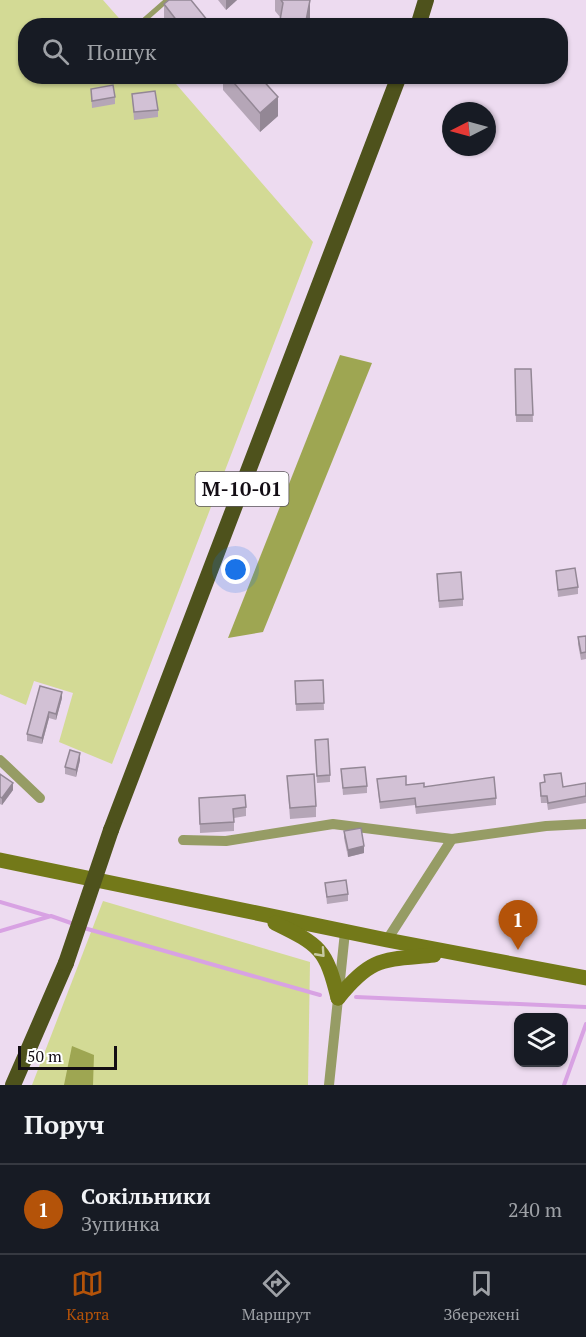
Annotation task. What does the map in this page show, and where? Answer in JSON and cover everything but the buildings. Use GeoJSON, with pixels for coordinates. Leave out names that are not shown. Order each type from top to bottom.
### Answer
{"type":"FeatureCollection","features":[{"type":"Feature","properties":{"kind":"highway","name":"М-10-01"},"geometry":{"type":"LineString","coordinates":[[13,1085],[66,963],[111,830],[396,84]]}},
{"type":"Feature","properties":{"kind":"main road"},"geometry":{"type":"LineString","coordinates":[[0,860],[345,932],[586,978]]}},
{"type":"Feature","properties":{"kind":"main road"},"geometry":{"type":"LineString","coordinates":[[254,912],[302,936],[315,946],[330,962],[338,998]]}},
{"type":"Feature","properties":{"kind":"main road"},"geometry":{"type":"LineString","coordinates":[[338,998],[353,980],[374,963],[450,953]]}},
{"type":"Feature","properties":{"kind":"street"},"geometry":{"type":"LineString","coordinates":[[0,760],[40,798]]}},
{"type":"Feature","properties":{"kind":"street"},"geometry":{"type":"LineString","coordinates":[[183,840],[226,841],[333,824],[452,839],[546,826],[586,824]]}},
{"type":"Feature","properties":{"kind":"street"},"geometry":{"type":"LineString","coordinates":[[387,940],[452,839]]}},
{"type":"Feature","properties":{"kind":"street"},"geometry":{"type":"LineString","coordinates":[[329,1085],[345,932]]}},
{"type":"Feature","properties":{"kind":"lane"},"geometry":{"type":"LineString","coordinates":[[147,18],[167,0]]}},
{"type":"Feature","properties":{"kind":"green space"},"geometry":{"type":"Polygon","coordinates":[[[0,0],[103,0],[119,18],[18,18],[18,84],[176,84],[313,242],[112,764],[59,742],[73,693],[34,681],[26,705],[0,694],[0,0]]]}},
{"type":"Feature","properties":{"kind":"green space"},"geometry":{"type":"Polygon","coordinates":[[[340,355],[372,363],[263,632],[228,638],[340,355]]]}},
{"type":"Feature","properties":{"kind":"green space"},"geometry":{"type":"Polygon","coordinates":[[[103,901],[310,962],[308,1085],[32,1085],[103,901]]]}},
{"type":"Feature","properties":{"kind":"green space"},"geometry":{"type":"Polygon","coordinates":[[[72,1046],[94,1055],[93,1085],[64,1085],[72,1046]]]}},
{"type":"Feature","properties":{"kind":"waterway"},"geometry":{"type":"LineString","coordinates":[[0,902],[48,916]]}},
{"type":"Feature","properties":{"kind":"waterway"},"geometry":{"type":"LineString","coordinates":[[0,931],[51,916],[74,924]]}},
{"type":"Feature","properties":{"kind":"waterway"},"geometry":{"type":"LineString","coordinates":[[84,928],[320,995]]}},
{"type":"Feature","properties":{"kind":"waterway"},"geometry":{"type":"LineString","coordinates":[[356,997],[586,1007]]}},
{"type":"Feature","properties":{"kind":"waterway"},"geometry":{"type":"LineString","coordinates":[[564,1085],[586,1024]]}},
{"type":"Feature","properties":{"kind":"place","name":"Сокільники"},"geometry":{"type":"Point","coordinates":[518,950]}}]}
